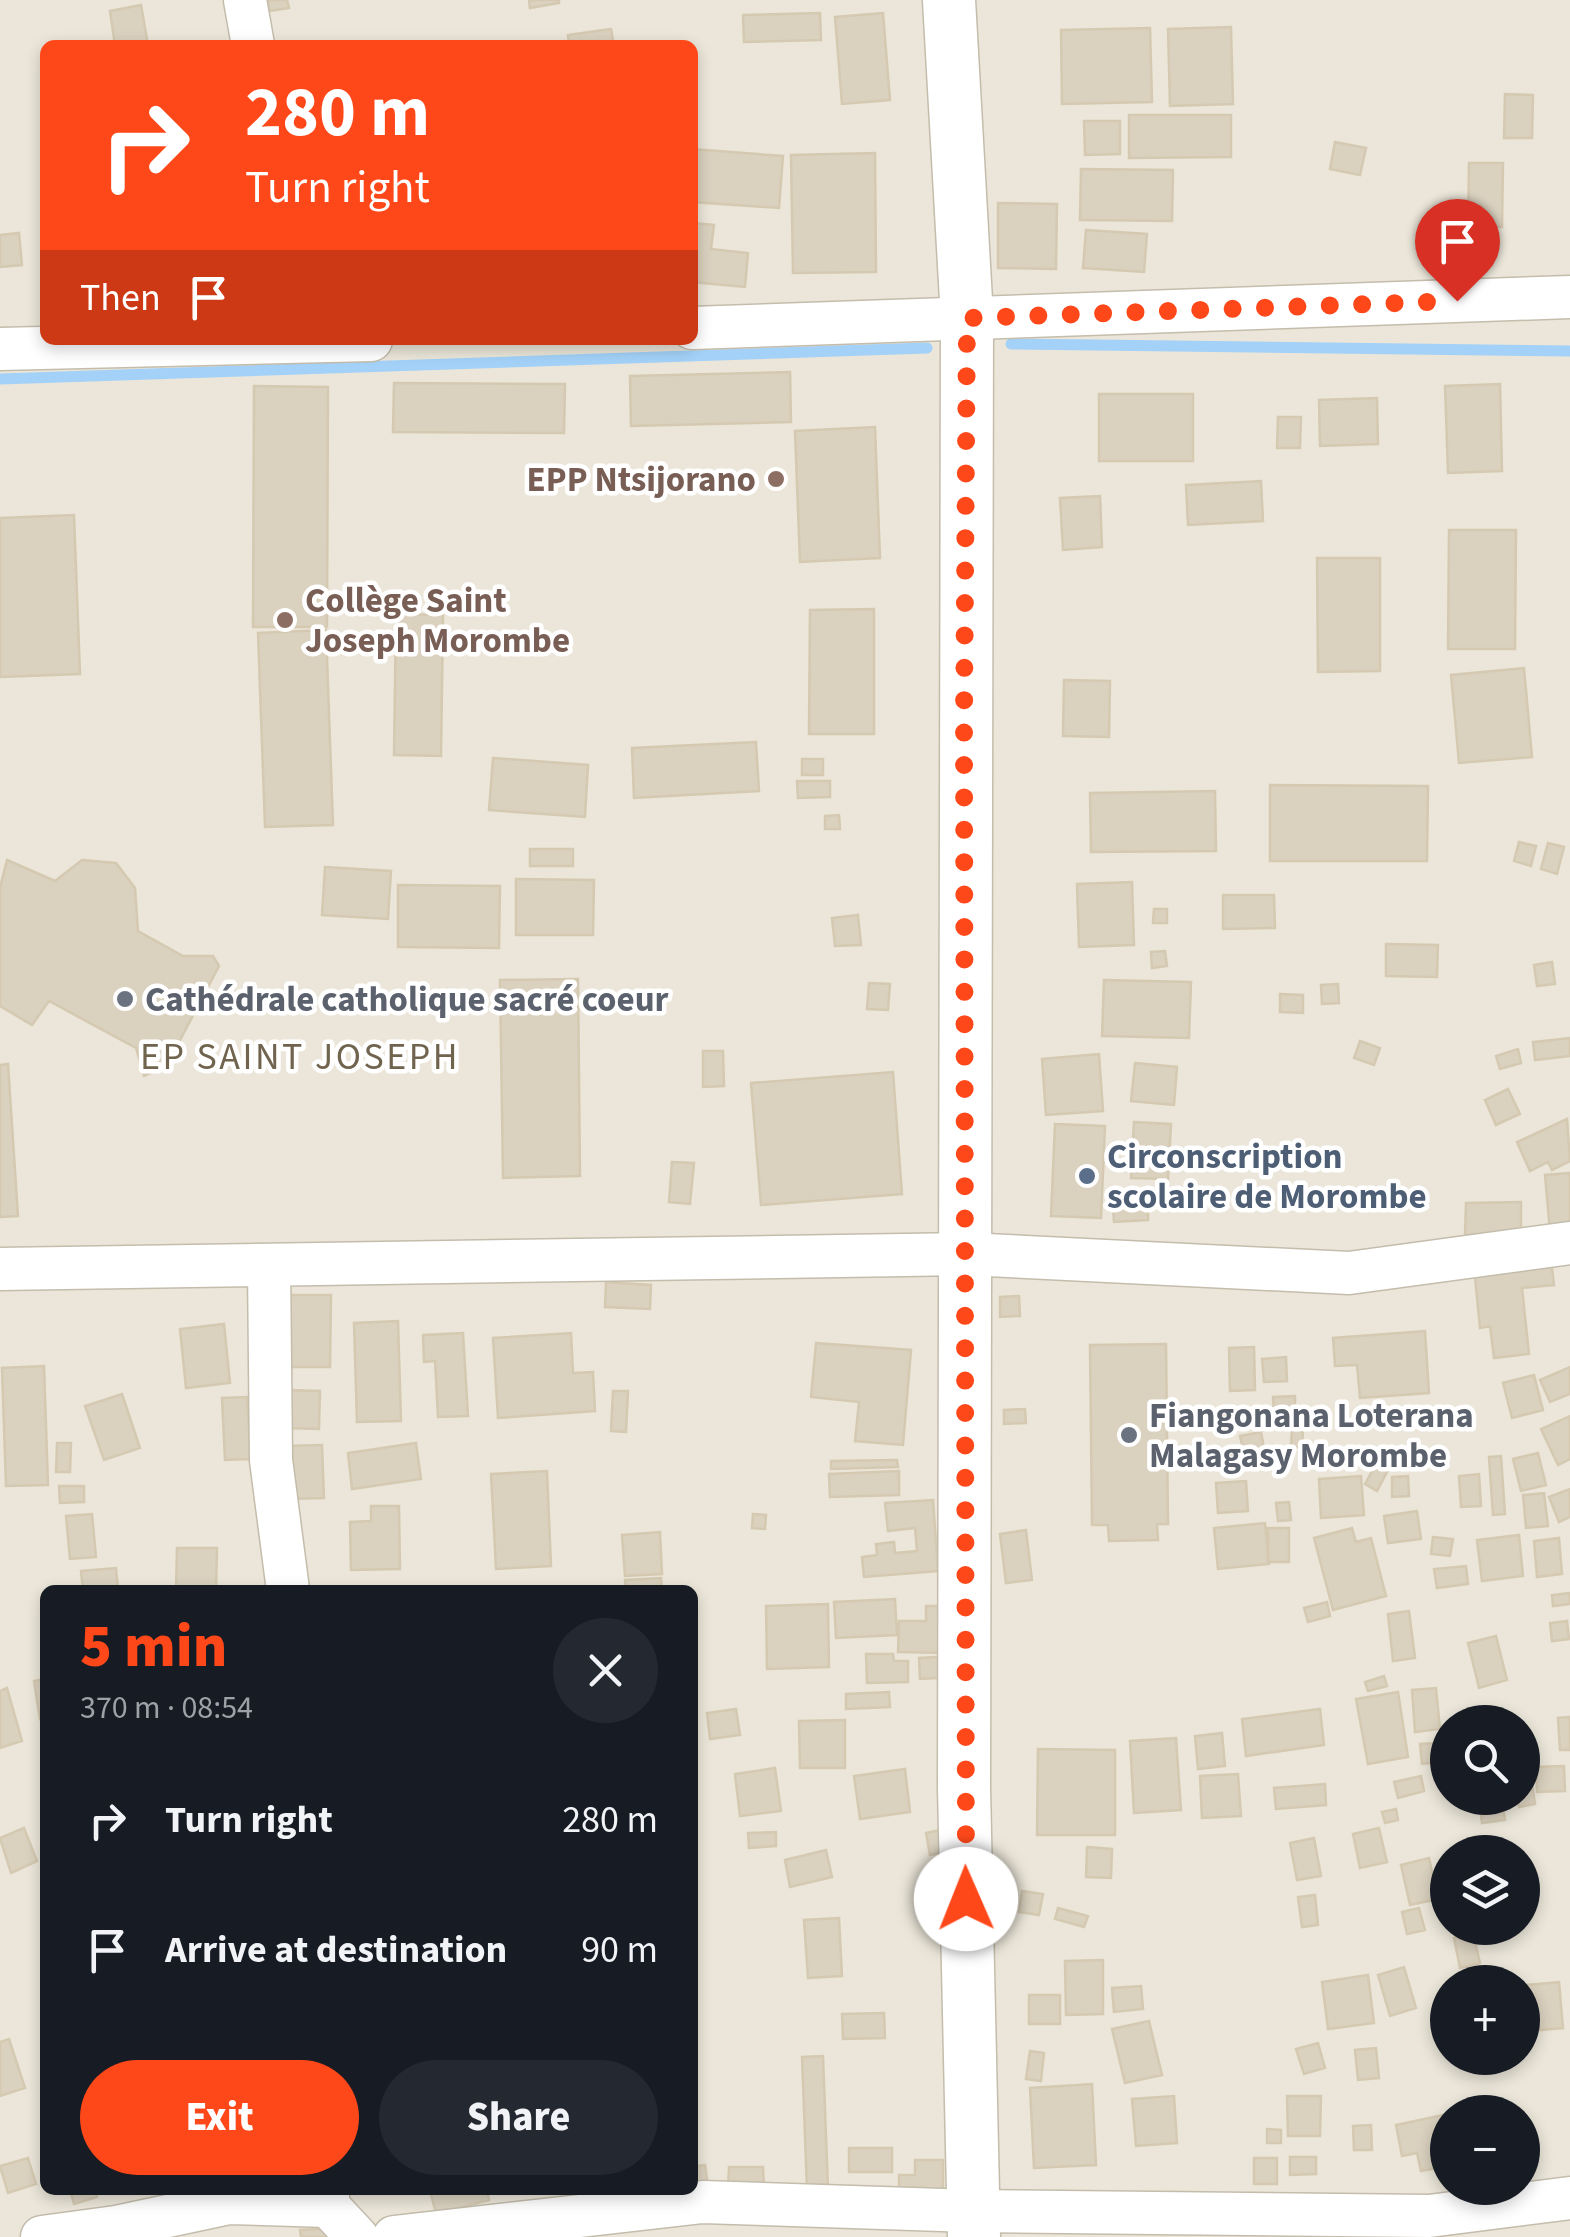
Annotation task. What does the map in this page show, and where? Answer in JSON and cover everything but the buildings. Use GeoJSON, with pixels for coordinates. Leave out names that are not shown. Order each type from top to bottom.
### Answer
{"type":"FeatureCollection","features":[{"type":"Feature","properties":{"kind":"street"},"geometry":{"type":"LineString","coordinates":[[246,0],[252,40]]}},
{"type":"Feature","properties":{"kind":"street"},"geometry":{"type":"LineString","coordinates":[[949,0],[967,318],[964,1788],[973,2224]]}},
{"type":"Feature","properties":{"kind":"street"},"geometry":{"type":"LineString","coordinates":[[698,328],[1570,297]]}},
{"type":"Feature","properties":{"kind":"street"},"geometry":{"type":"LineString","coordinates":[[0,349],[150,345]]}},
{"type":"Feature","properties":{"kind":"street"},"geometry":{"type":"LineString","coordinates":[[0,1269],[966,1254],[1349,1273],[1570,1243]]}},
{"type":"Feature","properties":{"kind":"street"},"geometry":{"type":"LineString","coordinates":[[269,1265],[271,1460],[287,1585]]}},
{"type":"Feature","properties":{"kind":"street"},"geometry":{"type":"LineString","coordinates":[[42,2237],[116,2227],[229,2203],[328,2198],[357,2237]]}},
{"type":"Feature","properties":{"kind":"street"},"geometry":{"type":"LineString","coordinates":[[394,2237],[703,2202],[973,2224],[1429,2216],[1570,2198]]}},
{"type":"Feature","properties":{"kind":"shaded area"},"geometry":{"type":"Polygon","coordinates":[[[0,0],[1570,0],[1570,2237],[0,2237],[0,0]]]}},
{"type":"Feature","properties":{"kind":"waterway"},"geometry":{"type":"LineString","coordinates":[[1011,344],[1570,351]]}},
{"type":"Feature","properties":{"kind":"waterway"},"geometry":{"type":"LineString","coordinates":[[0,379],[927,348]]}},
{"type":"Feature","properties":{"kind":"place","name":"EPP Ntsijorano"},"geometry":{"type":"Point","coordinates":[776,479]}},
{"type":"Feature","properties":{"kind":"place","name":"Collège Saint Joseph Morombe"},"geometry":{"type":"Point","coordinates":[285,620]}},
{"type":"Feature","properties":{"kind":"place","name":"Cathédrale catholique sacré coeur"},"geometry":{"type":"Point","coordinates":[125,999]}},
{"type":"Feature","properties":{"kind":"place","name":"Circonscription scolaire de Morombe"},"geometry":{"type":"Point","coordinates":[1087,1176]}},
{"type":"Feature","properties":{"kind":"place","name":"Fiangonana Loterana Malagasy Morombe"},"geometry":{"type":"Point","coordinates":[1129,1435]}},
{"type":"Feature","properties":{"kind":"district","name":"EP SAINT JOSEPH"},"geometry":{"type":"Point","coordinates":[300,1056]}},
{"type":"Feature","properties":{"kind":"route"},"geometry":{"type":"LineString","coordinates":[[966,1899],[967,318],[1457,301]]}}]}
